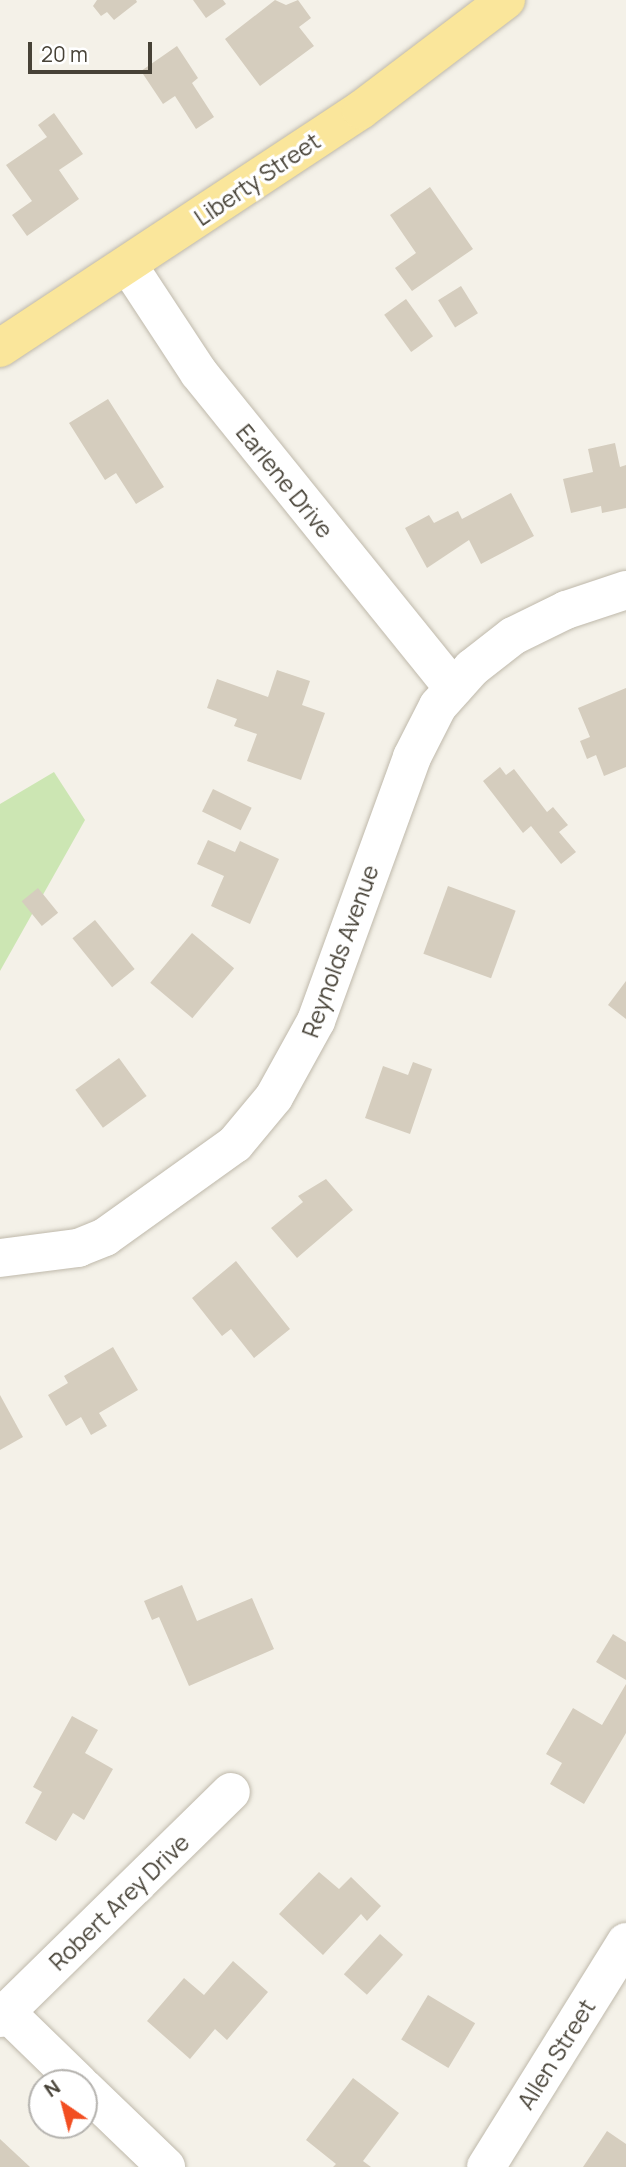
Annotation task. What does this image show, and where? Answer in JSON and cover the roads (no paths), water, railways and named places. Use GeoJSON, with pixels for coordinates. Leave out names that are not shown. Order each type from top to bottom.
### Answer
{"type":"FeatureCollection","features":[{"type":"Feature","properties":{"kind":"main road","name":"Liberty Street"},"geometry":{"type":"LineString","coordinates":[[0,348],[372,102],[506,0]]}},
{"type":"Feature","properties":{"kind":"street","name":"Earlene Drive"},"geometry":{"type":"LineString","coordinates":[[128,265],[199,373],[265,459],[376,588],[418,649],[453,688]]}},
{"type":"Feature","properties":{"kind":"street","name":"Reynolds Avenue"},"geometry":{"type":"LineString","coordinates":[[0,1258],[69,1250],[105,1237],[191,1180],[256,1121],[290,1072],[316,1021],[412,757],[453,688],[513,636],[566,610],[626,590]]}},
{"type":"Feature","properties":{"kind":"street","name":"Robert Arey Drive"},"geometry":{"type":"LineString","coordinates":[[63,2069],[3,2015],[231,1792]]}},
{"type":"Feature","properties":{"kind":"street","name":"Allen Street"},"geometry":{"type":"LineString","coordinates":[[486,2167],[626,1942]]}},
{"type":"Feature","properties":{"kind":"street"},"geometry":{"type":"LineString","coordinates":[[98,2101],[166,2167]]}}]}
